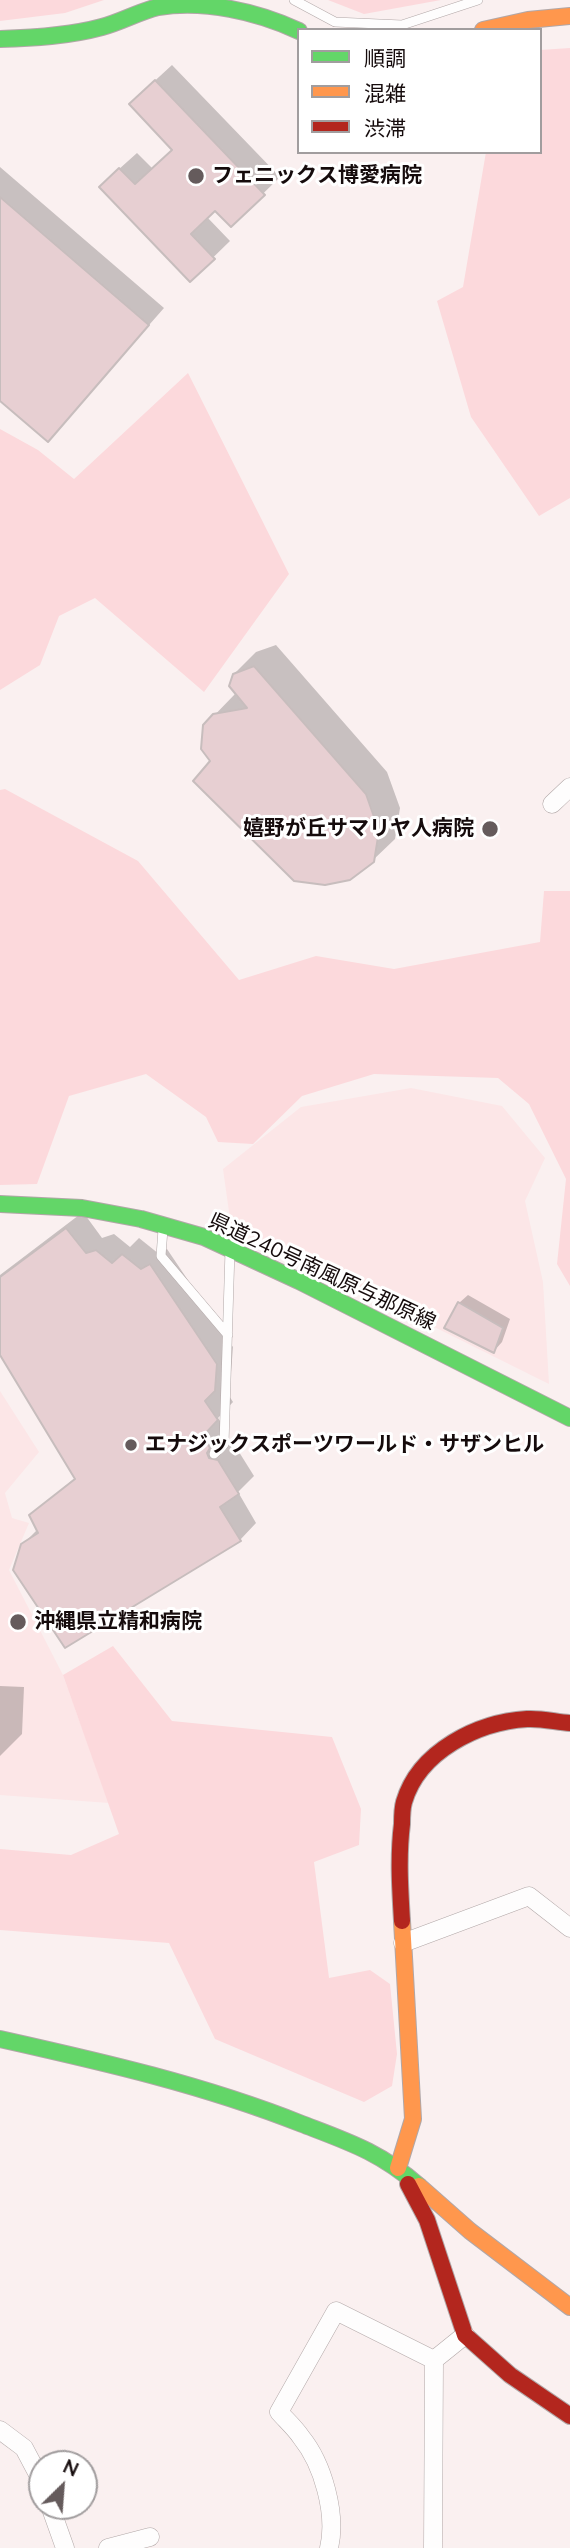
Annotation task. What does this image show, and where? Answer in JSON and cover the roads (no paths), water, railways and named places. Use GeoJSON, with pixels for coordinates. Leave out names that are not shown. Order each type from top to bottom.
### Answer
{"type":"FeatureCollection","features":[{"type":"Feature","properties":{"kind":"main road"},"geometry":{"type":"LineString","coordinates":[[0,39],[53,37],[105,26],[168,5],[199,3],[225,5],[254,12],[297,31]]}},
{"type":"Feature","properties":{"kind":"main road"},"geometry":{"type":"LineString","coordinates":[[492,28],[528,20],[570,16]]}},
{"type":"Feature","properties":{"kind":"main road","name":"県道240号南風原与那原線"},"geometry":{"type":"LineString","coordinates":[[0,1204],[82,1208],[164,1224],[230,1248],[570,1418]]}},
{"type":"Feature","properties":{"kind":"main road"},"geometry":{"type":"LineString","coordinates":[[398,2168],[413,2119],[398,1858],[404,1802],[416,1778],[435,1756],[460,1737],[494,1724],[527,1719],[570,1723]]}},
{"type":"Feature","properties":{"kind":"main road"},"geometry":{"type":"LineString","coordinates":[[0,2039],[100,2061],[215,2092],[373,2152],[398,2168],[470,2231],[570,2307]]}},
{"type":"Feature","properties":{"kind":"main road"},"geometry":{"type":"LineString","coordinates":[[398,2168],[427,2220],[465,2335],[510,2375],[570,2416]]}},
{"type":"Feature","properties":{"kind":"street"},"geometry":{"type":"LineString","coordinates":[[552,804],[570,788]]}},
{"type":"Feature","properties":{"kind":"street"},"geometry":{"type":"LineString","coordinates":[[403,1943],[529,1896],[570,1928]]}},
{"type":"Feature","properties":{"kind":"street"},"geometry":{"type":"LineString","coordinates":[[329,2548],[332,2533],[326,2486],[303,2439],[279,2412],[336,2311],[434,2360]]}},
{"type":"Feature","properties":{"kind":"street"},"geometry":{"type":"LineString","coordinates":[[434,2360],[465,2335]]}},
{"type":"Feature","properties":{"kind":"street"},"geometry":{"type":"LineString","coordinates":[[433,2548],[434,2360]]}},
{"type":"Feature","properties":{"kind":"street"},"geometry":{"type":"LineString","coordinates":[[0,2430],[24,2448],[28,2456]]}},
{"type":"Feature","properties":{"kind":"street"},"geometry":{"type":"LineString","coordinates":[[55,2520],[65,2548]]}},
{"type":"Feature","properties":{"kind":"street"},"geometry":{"type":"LineString","coordinates":[[108,2548],[150,2537]]}},
{"type":"Feature","properties":{"kind":"lane"},"geometry":{"type":"LineString","coordinates":[[294,0],[335,22],[402,25],[478,0]]}},
{"type":"Feature","properties":{"kind":"lane"},"geometry":{"type":"LineString","coordinates":[[164,1224],[161,1255],[228,1335]]}},
{"type":"Feature","properties":{"kind":"lane"},"geometry":{"type":"LineString","coordinates":[[214,1454],[224,1444],[230,1248]]}},
{"type":"Feature","properties":{"kind":"place","name":"フェニックス博愛病院"},"geometry":{"type":"Point","coordinates":[196,176]}},
{"type":"Feature","properties":{"kind":"place","name":"嬉野が丘サマリヤ人病院"},"geometry":{"type":"Point","coordinates":[490,829]}},
{"type":"Feature","properties":{"kind":"place","name":"エナジックスポーツワールド・サザンヒル"},"geometry":{"type":"Point","coordinates":[131,1445]}},
{"type":"Feature","properties":{"kind":"place","name":"沖縄県立精和病院"},"geometry":{"type":"Point","coordinates":[18,1622]}}]}
